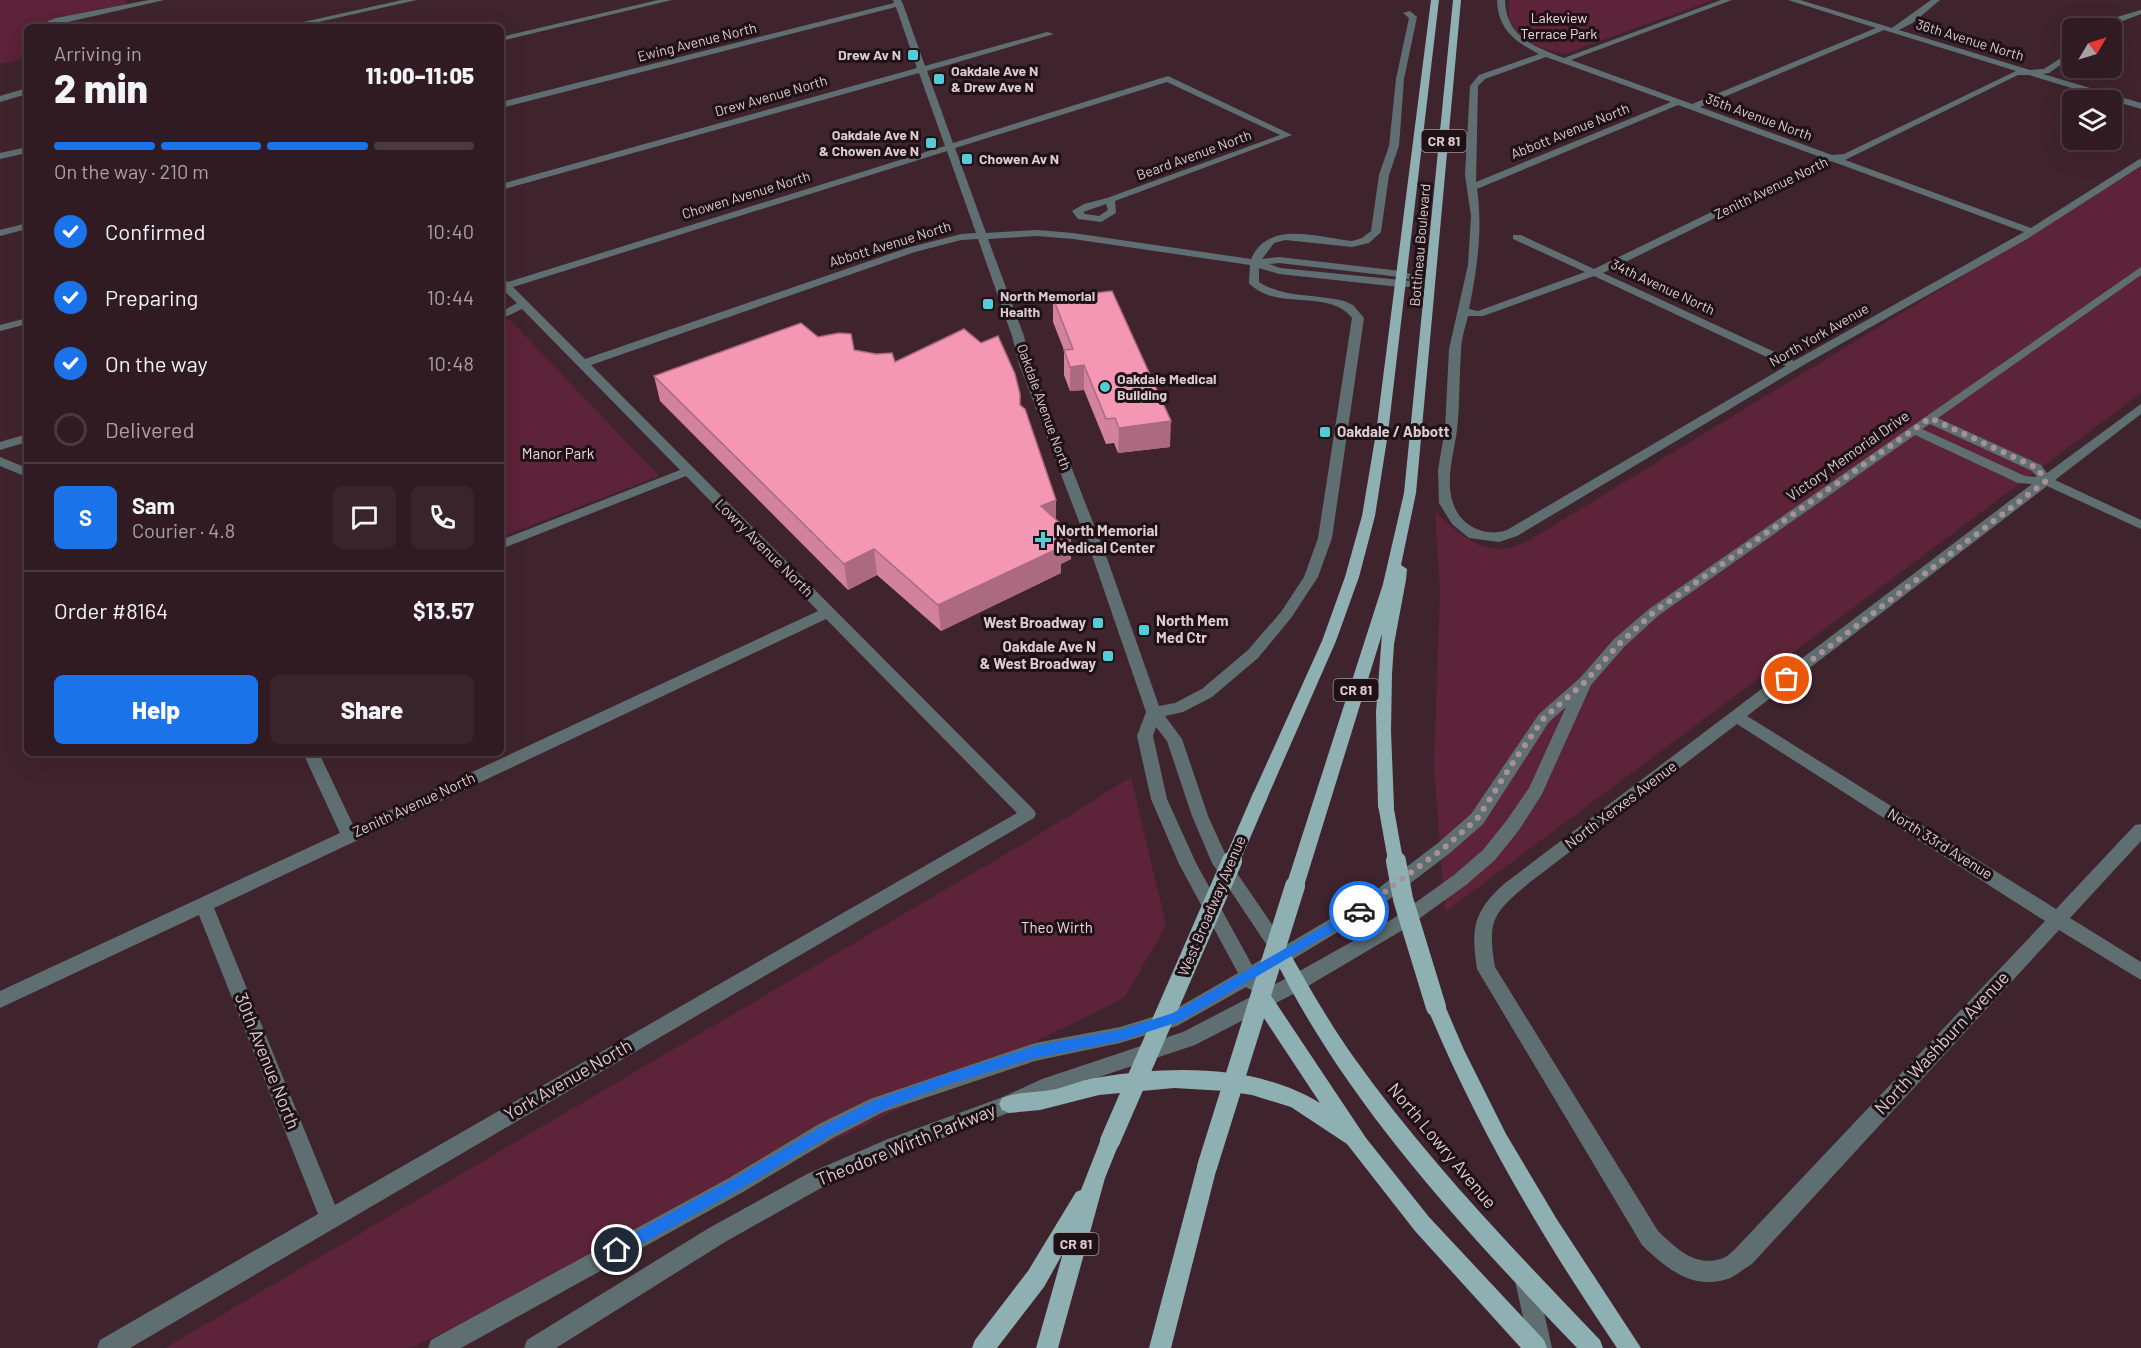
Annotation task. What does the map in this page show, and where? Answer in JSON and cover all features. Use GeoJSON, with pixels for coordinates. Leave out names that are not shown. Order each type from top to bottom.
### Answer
{"type":"FeatureCollection","features":[{"type":"Feature","properties":{"kind":"main road","name":"Bottineau Boulevard"},"geometry":{"type":"LineString","coordinates":[[1377,464],[1388,396],[1400,279],[1435,0]]}},
{"type":"Feature","properties":{"kind":"main road","name":"Bottineau Boulevard"},"geometry":{"type":"LineString","coordinates":[[1401,538],[1410,493],[1457,0]]}},
{"type":"Feature","properties":{"kind":"main road","name":"West Broadway Avenue"},"geometry":{"type":"LineString","coordinates":[[1047,1348],[1095,1178],[1260,796],[1296,722],[1338,618],[1362,543],[1377,464]]}},
{"type":"Feature","properties":{"kind":"main road"},"geometry":{"type":"LineString","coordinates":[[1401,538],[1400,591],[1386,652],[1383,755],[1386,807],[1403,899],[1436,1007],[1471,1088],[1571,1263],[1630,1348]]}},
{"type":"Feature","properties":{"kind":"main road","name":"CR 81"},"geometry":{"type":"LineString","coordinates":[[1160,1348],[1207,1167],[1390,584],[1401,538]]}},
{"type":"Feature","properties":{"kind":"main road","name":"North Lowry Avenue"},"geometry":{"type":"LineString","coordinates":[[1282,955],[1324,1030],[1388,1121],[1525,1277],[1592,1348]]}},
{"type":"Feature","properties":{"kind":"main road"},"geometry":{"type":"LineString","coordinates":[[1263,1000],[1359,1145],[1422,1224],[1536,1348]]}},
{"type":"Feature","properties":{"kind":"main road"},"geometry":{"type":"LineString","coordinates":[[1009,1104],[1049,1100],[1097,1087],[1160,1079],[1246,1086],[1298,1101],[1320,1114],[1359,1145]]}},
{"type":"Feature","properties":{"kind":"main road"},"geometry":{"type":"LineString","coordinates":[[983,1348],[1036,1279],[1095,1178]]}},
{"type":"Feature","properties":{"kind":"street"},"geometry":{"type":"LineString","coordinates":[[52,24],[59,20],[160,0]]}},
{"type":"Feature","properties":{"kind":"street"},"geometry":{"type":"LineString","coordinates":[[299,24],[413,0]]}},
{"type":"Feature","properties":{"kind":"street"},"geometry":{"type":"LineString","coordinates":[[616,0],[630,9]]}},
{"type":"Feature","properties":{"kind":"street"},"geometry":{"type":"LineString","coordinates":[[504,38],[668,0]]}},
{"type":"Feature","properties":{"kind":"street","name":"35th Avenue North"},"geometry":{"type":"LineString","coordinates":[[1501,0],[1502,21],[1507,30],[1518,39],[1546,54],[2031,231]]}},
{"type":"Feature","properties":{"kind":"street"},"geometry":{"type":"LineString","coordinates":[[1564,60],[1728,0]]}},
{"type":"Feature","properties":{"kind":"street","name":"36th Avenue North"},"geometry":{"type":"LineString","coordinates":[[1792,0],[2141,106]]}},
{"type":"Feature","properties":{"kind":"street"},"geometry":{"type":"LineString","coordinates":[[1693,107],[1911,20],[1935,0]]}},
{"type":"Feature","properties":{"kind":"street","name":"Oakdale Avenue North"},"geometry":{"type":"LineString","coordinates":[[898,2],[1018,336],[1025,364],[1101,561],[1154,712],[1174,739],[1200,816],[1221,863],[1282,955]]}},
{"type":"Feature","properties":{"kind":"street","name":"Ewing Avenue North"},"geometry":{"type":"LineString","coordinates":[[504,104],[898,2]]}},
{"type":"Feature","properties":{"kind":"street"},"geometry":{"type":"LineString","coordinates":[[2122,19],[2141,12]]}},
{"type":"Feature","properties":{"kind":"street"},"geometry":{"type":"LineString","coordinates":[[1263,1000],[1188,864],[1159,799],[1145,736],[1154,712],[1178,708],[1207,693],[1253,654],[1286,615],[1311,577],[1325,538],[1359,318],[1349,307],[1340,303],[1274,293],[1259,288],[1254,283],[1255,263],[1265,244],[1271,239],[1287,237],[1358,243],[1373,237],[1376,232],[1384,175],[1394,146],[1400,79],[1413,17],[1407,14]]}},
{"type":"Feature","properties":{"kind":"street","name":"Drew Avenue North"},"geometry":{"type":"LineString","coordinates":[[504,186],[1050,34]]}},
{"type":"Feature","properties":{"kind":"street"},"geometry":{"type":"LineString","coordinates":[[1463,312],[1473,265],[1476,216],[1470,175],[1474,86],[1482,77],[1546,54]]}},
{"type":"Feature","properties":{"kind":"street","name":"Zenith Avenue North"},"geometry":{"type":"LineString","coordinates":[[1463,312],[1479,314],[1596,272],[1831,158],[1846,157],[2016,73],[2046,71],[2062,60]]}},
{"type":"Feature","properties":{"kind":"street","name":"Chowen Avenue North"},"geometry":{"type":"LineString","coordinates":[[504,283],[1168,79]]}},
{"type":"Feature","properties":{"kind":"street","name":"Beard Avenue North"},"geometry":{"type":"LineString","coordinates":[[1110,200],[1288,135],[1168,79]]}},
{"type":"Feature","properties":{"kind":"street"},"geometry":{"type":"LineString","coordinates":[[0,99],[24,92]]}},
{"type":"Feature","properties":{"kind":"street","name":"Abbott Avenue North"},"geometry":{"type":"LineString","coordinates":[[1473,187],[1679,102]]}},
{"type":"Feature","properties":{"kind":"street"},"geometry":{"type":"LineString","coordinates":[[0,156],[24,151]]}},
{"type":"Feature","properties":{"kind":"street","name":"North York Avenue"},"geometry":{"type":"LineString","coordinates":[[1463,312],[1455,349],[1451,429],[1444,470],[1446,502],[1456,521],[1474,535],[1500,538],[2031,231],[2141,162]]}},
{"type":"Feature","properties":{"kind":"street"},"geometry":{"type":"LineString","coordinates":[[0,233],[24,227]]}},
{"type":"Feature","properties":{"kind":"street","name":"Abbott Avenue North"},"geometry":{"type":"LineString","coordinates":[[582,364],[911,250],[961,237],[1037,233],[1073,236],[1155,250],[1255,263],[1279,271],[1430,282]]}},
{"type":"Feature","properties":{"kind":"street","name":"34th Avenue North"},"geometry":{"type":"LineString","coordinates":[[1517,237],[1795,366]]}},
{"type":"Feature","properties":{"kind":"street","name":"Victory Memorial Drive"},"geometry":{"type":"LineString","coordinates":[[1585,682],[1612,651],[1654,612],[2141,270]]}},
{"type":"Feature","properties":{"kind":"street","name":"Lowry Avenue North"},"geometry":{"type":"LineString","coordinates":[[504,284],[1028,814]]}},
{"type":"Feature","properties":{"kind":"street"},"geometry":{"type":"LineString","coordinates":[[504,314],[524,304]]}},
{"type":"Feature","properties":{"kind":"street"},"geometry":{"type":"LineString","coordinates":[[0,328],[24,322]]}},
{"type":"Feature","properties":{"kind":"street","name":"North Xerxes Avenue"},"geometry":{"type":"LineString","coordinates":[[1744,1256],[1723,1270],[1692,1270],[1671,1258],[1650,1238],[1486,969],[1480,938],[1484,917],[1497,900],[2141,408]]}},
{"type":"Feature","properties":{"kind":"street"},"geometry":{"type":"LineString","coordinates":[[1930,418],[2037,468],[2046,481]]}},
{"type":"Feature","properties":{"kind":"street"},"geometry":{"type":"LineString","coordinates":[[1914,430],[2023,480],[2046,481],[2141,525]]}},
{"type":"Feature","properties":{"kind":"street"},"geometry":{"type":"LineString","coordinates":[[0,446],[24,439]]}},
{"type":"Feature","properties":{"kind":"street"},"geometry":{"type":"LineString","coordinates":[[0,461],[24,472]]}},
{"type":"Feature","properties":{"kind":"street"},"geometry":{"type":"LineString","coordinates":[[504,544],[688,471]]}},
{"type":"Feature","properties":{"kind":"street","name":"Zenith Avenue North"},"geometry":{"type":"LineString","coordinates":[[0,1000],[828,612]]}},
{"type":"Feature","properties":{"kind":"street"},"geometry":{"type":"LineString","coordinates":[[439,1348],[736,1185],[826,1131],[877,1105],[950,1078],[1035,1052],[1120,1035],[1177,1018],[1204,1004],[1248,975],[1373,902],[1444,848],[1477,819],[1544,718],[1585,682]]}},
{"type":"Feature","properties":{"kind":"street","name":"Theodore Wirth Parkway"},"geometry":{"type":"LineString","coordinates":[[535,1348],[717,1235],[814,1181],[895,1146],[1009,1104],[1049,1085],[1188,1039],[1296,983],[1400,923],[1460,880],[1489,855],[1536,790],[1585,682]]}},
{"type":"Feature","properties":{"kind":"street","name":"North 33rd Avenue"},"geometry":{"type":"LineString","coordinates":[[1738,717],[2141,972]]}},
{"type":"Feature","properties":{"kind":"street"},"geometry":{"type":"LineString","coordinates":[[312,756],[349,836]]}},
{"type":"Feature","properties":{"kind":"street","name":"York Avenue North"},"geometry":{"type":"LineString","coordinates":[[108,1348],[330,1217],[1028,814]]}},
{"type":"Feature","properties":{"kind":"street","name":"North Washburn Avenue"},"geometry":{"type":"LineString","coordinates":[[1744,1256],[2141,830]]}},
{"type":"Feature","properties":{"kind":"street","name":"30th Avenue North"},"geometry":{"type":"LineString","coordinates":[[204,904],[330,1217]]}},
{"type":"Feature","properties":{"kind":"street"},"geometry":{"type":"LineString","coordinates":[[1525,1277],[1541,1348]]}},
{"type":"Feature","properties":{"kind":"green space"},"geometry":{"type":"Polygon","coordinates":[[[0,0],[125,0],[128,4],[56,18],[45,24],[24,24],[24,59],[0,64],[0,0]]]}},
{"type":"Feature","properties":{"kind":"green space","name":"Lakeview Terrace Park"},"geometry":{"type":"Polygon","coordinates":[[[1509,0],[1713,0],[1567,53],[1542,48],[1519,34],[1510,20],[1509,0]]]}},
{"type":"Feature","properties":{"kind":"green space"},"geometry":{"type":"Polygon","coordinates":[[[2141,167],[2141,393],[1445,912],[1434,767],[1440,590],[1435,511],[1466,538],[1485,547],[1505,549],[1528,541],[2141,167]]]}},
{"type":"Feature","properties":{"kind":"green space","name":"Manor Park"},"geometry":{"type":"Polygon","coordinates":[[[509,319],[659,476],[504,536],[504,322],[509,319]]]}},
{"type":"Feature","properties":{"kind":"green space","name":"Theo Wirth"},"geometry":{"type":"Polygon","coordinates":[[[1131,777],[1166,926],[1124,998],[411,1348],[165,1348],[1038,835],[1131,777]]]}},
{"type":"Feature","properties":{"kind":"building","name":"Oakdale Medical Building"},"geometry":{"type":"Polygon","coordinates":[[[1112,291],[1171,421],[1119,428],[1115,418],[1106,419],[1084,365],[1070,367],[1064,350],[1073,349],[1053,298],[1112,291]]]}},
{"type":"Feature","properties":{"kind":"building"},"geometry":{"type":"Polygon","coordinates":[[[801,323],[818,337],[839,333],[851,334],[854,350],[876,354],[892,353],[895,362],[964,329],[981,343],[998,336],[1015,374],[1020,405],[1025,409],[1056,500],[1041,506],[1071,533],[1056,541],[1061,547],[938,605],[874,549],[844,564],[654,376],[801,323]]]}},
{"type":"Feature","properties":{"kind":"way so far"},"geometry":{"type":"LineString","coordinates":[[1359,911],[1444,848],[1477,819],[1544,718],[1585,682],[1605,658],[1654,612],[1930,418],[2037,468],[2046,481],[1787,679]]}},
{"type":"Feature","properties":{"kind":"place","name":"Drew Av N"},"geometry":{"type":"Point","coordinates":[913,55]}},
{"type":"Feature","properties":{"kind":"place","name":"Oakdale Ave N & Drew Ave N"},"geometry":{"type":"Point","coordinates":[939,79]}},
{"type":"Feature","properties":{"kind":"place","name":"Oakdale Ave N & Chowen Ave N"},"geometry":{"type":"Point","coordinates":[931,143]}},
{"type":"Feature","properties":{"kind":"place","name":"Chowen Av N"},"geometry":{"type":"Point","coordinates":[967,159]}},
{"type":"Feature","properties":{"kind":"place","name":"North Memorial Health"},"geometry":{"type":"Point","coordinates":[988,304]}},
{"type":"Feature","properties":{"kind":"place","name":"Oakdale Medical Building"},"geometry":{"type":"Point","coordinates":[1105,387]}},
{"type":"Feature","properties":{"kind":"place","name":"Oakdale / Abbott"},"geometry":{"type":"Point","coordinates":[1325,432]}},
{"type":"Feature","properties":{"kind":"place","name":"North Memorial Medical Center"},"geometry":{"type":"Point","coordinates":[1043,540]}},
{"type":"Feature","properties":{"kind":"place","name":"West Broadway"},"geometry":{"type":"Point","coordinates":[1098,623]}},
{"type":"Feature","properties":{"kind":"place","name":"North Mem Med Ctr"},"geometry":{"type":"Point","coordinates":[1144,630]}},
{"type":"Feature","properties":{"kind":"place","name":"Oakdale Ave N & West Broadway"},"geometry":{"type":"Point","coordinates":[1108,656]}},
{"type":"Feature","properties":{"kind":"route"},"geometry":{"type":"LineString","coordinates":[[617,1250],[736,1185],[826,1131],[877,1105],[950,1078],[1035,1052],[1120,1035],[1177,1018],[1359,911]]}}]}
